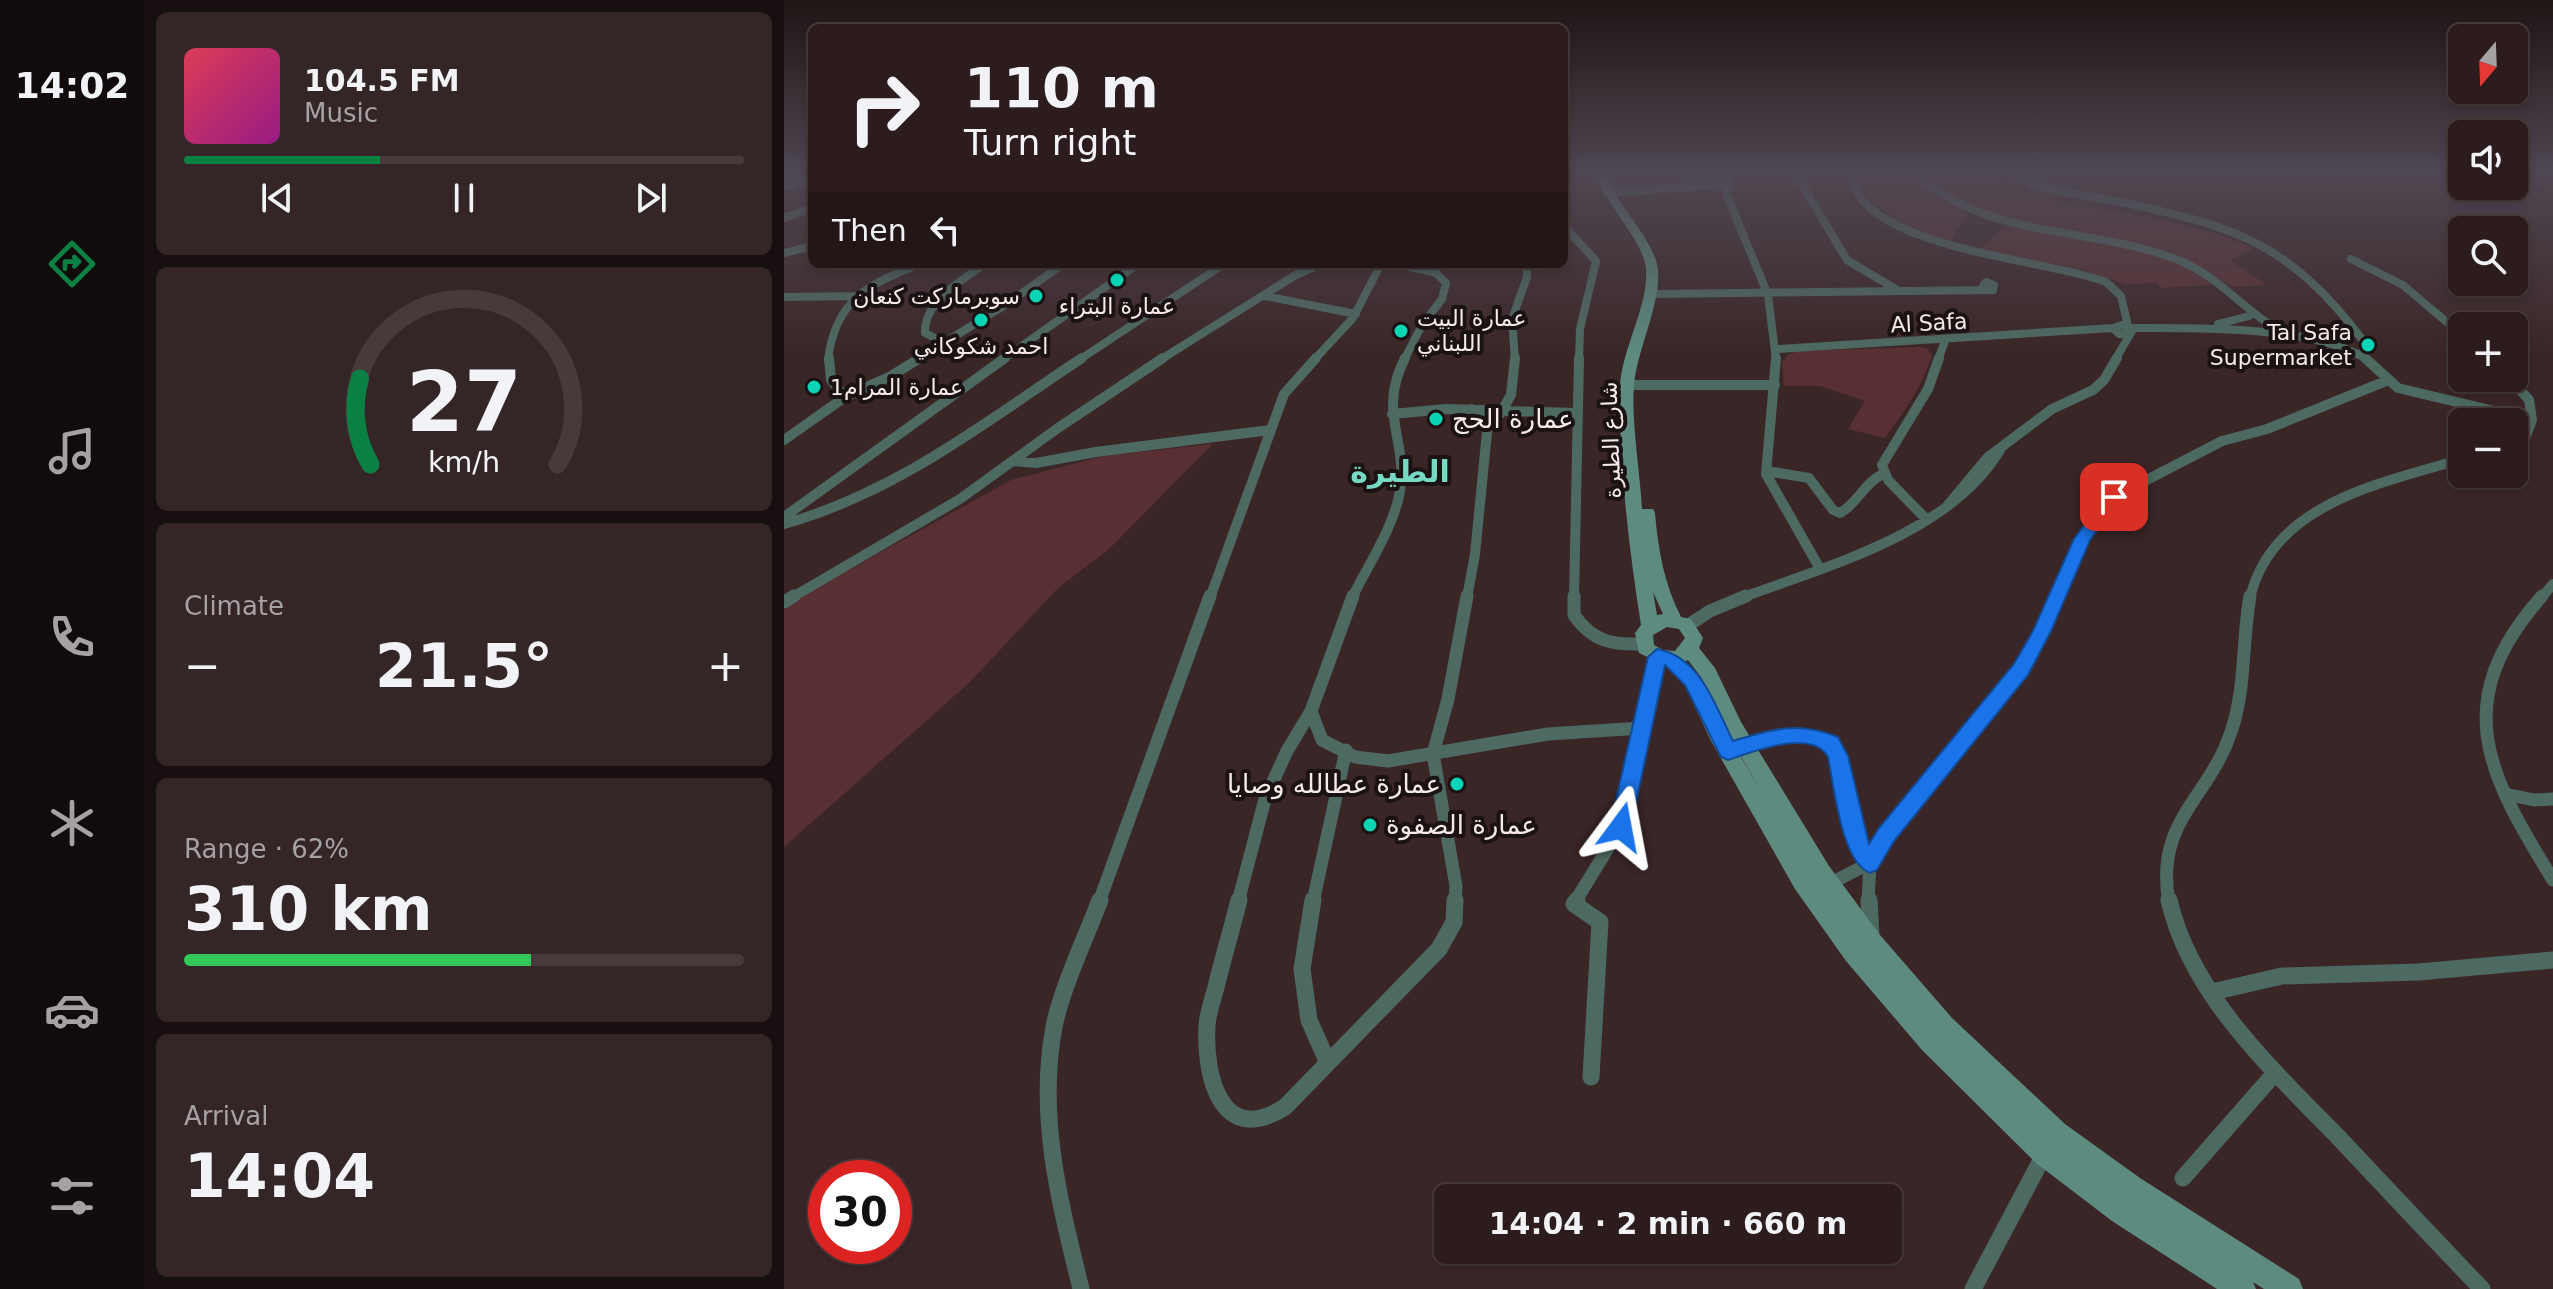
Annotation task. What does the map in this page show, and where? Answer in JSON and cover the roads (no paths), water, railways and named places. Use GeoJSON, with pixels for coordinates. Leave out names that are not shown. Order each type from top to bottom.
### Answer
{"type":"FeatureCollection","features":[{"type":"Feature","properties":{"kind":"main road","name":"شارع الطيرة"},"geometry":{"type":"LineString","coordinates":[[1636,233],[1649,255],[1656,294],[1644,311],[1633,384],[1636,542],[1668,640]]}},
{"type":"Feature","properties":{"kind":"main road","name":"شارع الطيرة"},"geometry":{"type":"LineString","coordinates":[[1633,384],[1650,554],[1668,640]]}},
{"type":"Feature","properties":{"kind":"main road"},"geometry":{"type":"LineString","coordinates":[[1668,640],[1736,748],[1872,943],[2050,1143],[2131,1187],[2289,1289]]}},
{"type":"Feature","properties":{"kind":"main road"},"geometry":{"type":"LineString","coordinates":[[1736,748],[1803,882],[1854,953],[1931,1041],[2050,1143],[2122,1211],[2242,1289]]}},
{"type":"Feature","properties":{"kind":"street"},"geometry":{"type":"LineString","coordinates":[[1571,233],[1596,261],[1580,329],[1582,357],[1576,413],[1574,615],[1587,634],[1602,642],[1668,640],[1745,596],[1927,520],[1962,500],[1996,462],[2000,450],[2052,409],[2093,390],[2112,369],[2120,351],[2123,311],[2120,291],[2107,282],[1912,233]]}},
{"type":"Feature","properties":{"kind":"street"},"geometry":{"type":"LineString","coordinates":[[1743,233],[1768,295],[1777,349],[1767,471],[1772,486],[1819,567]]}},
{"type":"Feature","properties":{"kind":"street"},"geometry":{"type":"LineString","coordinates":[[1828,233],[1847,260],[1899,291]]}},
{"type":"Feature","properties":{"kind":"street"},"geometry":{"type":"LineString","coordinates":[[2072,233],[2153,251],[2192,266],[2274,329],[2294,339]]}},
{"type":"Feature","properties":{"kind":"street"},"geometry":{"type":"LineString","coordinates":[[2228,233],[2279,255],[2298,268],[2346,317],[2365,343],[2366,347],[2359,355]]}},
{"type":"Feature","properties":{"kind":"street"},"geometry":{"type":"LineString","coordinates":[[784,253],[808,247]]}},
{"type":"Feature","properties":{"kind":"street"},"geometry":{"type":"LineString","coordinates":[[2351,259],[2403,285],[2448,323]]}},
{"type":"Feature","properties":{"kind":"street"},"geometry":{"type":"LineString","coordinates":[[845,397],[830,377],[831,345],[848,305],[888,277],[909,268]]}},
{"type":"Feature","properties":{"kind":"street"},"geometry":{"type":"LineString","coordinates":[[945,343],[925,333],[930,311],[980,268]]}},
{"type":"Feature","properties":{"kind":"street"},"geometry":{"type":"LineString","coordinates":[[784,440],[845,397],[891,376],[1057,268]]}},
{"type":"Feature","properties":{"kind":"street"},"geometry":{"type":"LineString","coordinates":[[784,517],[1132,268]]}},
{"type":"Feature","properties":{"kind":"street"},"geometry":{"type":"LineString","coordinates":[[784,524],[833,510],[904,476],[1218,268]]}},
{"type":"Feature","properties":{"kind":"street"},"geometry":{"type":"LineString","coordinates":[[784,602],[960,499],[1160,360],[1313,268]]}},
{"type":"Feature","properties":{"kind":"street"},"geometry":{"type":"LineString","coordinates":[[1081,1289],[1054,1172],[1048,1126],[1048,1077],[1054,1025],[1284,394],[1295,378],[1356,314],[1375,268]]}},
{"type":"Feature","properties":{"kind":"street"},"geometry":{"type":"LineString","coordinates":[[1415,268],[1436,273],[1446,283],[1442,299],[1422,325],[1391,392],[1400,454],[1400,490],[1392,516],[1346,611],[1311,711],[1287,751],[1265,799],[1207,1023],[1208,1064],[1225,1110],[1237,1118],[1268,1118],[1285,1107],[1439,949],[1454,922],[1456,886],[1433,754],[1448,699],[1475,554],[1488,431],[1487,418],[1471,409]]}},
{"type":"Feature","properties":{"kind":"street"},"geometry":{"type":"LineString","coordinates":[[1488,431],[1492,420],[1505,410],[1511,395],[1516,351],[1512,319],[1527,277],[1527,268]]}},
{"type":"Feature","properties":{"kind":"street"},"geometry":{"type":"LineString","coordinates":[[1656,294],[1993,290]]}},
{"type":"Feature","properties":{"kind":"street"},"geometry":{"type":"LineString","coordinates":[[784,297],[858,296]]}},
{"type":"Feature","properties":{"kind":"street"},"geometry":{"type":"LineString","coordinates":[[1265,296],[1356,314]]}},
{"type":"Feature","properties":{"kind":"street"},"geometry":{"type":"LineString","coordinates":[[2238,299],[2265,335]]}},
{"type":"Feature","properties":{"kind":"street"},"geometry":{"type":"LineString","coordinates":[[2183,328],[2240,321],[2249,316]]}},
{"type":"Feature","properties":{"kind":"street"},"geometry":{"type":"LineString","coordinates":[[2183,328],[2294,339],[2359,355],[2372,362],[2386,381],[2406,391],[2532,420]]}},
{"type":"Feature","properties":{"kind":"street","name":"Al Safa"},"geometry":{"type":"LineString","coordinates":[[1777,349],[2183,328]]}},
{"type":"Feature","properties":{"kind":"street"},"geometry":{"type":"LineString","coordinates":[[1927,520],[1883,474],[1884,459],[1928,389],[1945,341]]}},
{"type":"Feature","properties":{"kind":"street"},"geometry":{"type":"LineString","coordinates":[[1872,943],[1868,914],[1870,863],[1887,834],[2021,670],[2083,539],[2114,497],[2212,445],[2267,429],[2386,381]]}},
{"type":"Feature","properties":{"kind":"street"},"geometry":{"type":"LineString","coordinates":[[1633,384],[1775,385]]}},
{"type":"Feature","properties":{"kind":"street"},"geometry":{"type":"LineString","coordinates":[[2522,392],[2529,400],[2532,420],[2528,430]]}},
{"type":"Feature","properties":{"kind":"street"},"geometry":{"type":"LineString","coordinates":[[1392,414],[1425,409],[1576,413]]}},
{"type":"Feature","properties":{"kind":"street"},"geometry":{"type":"LineString","coordinates":[[1014,461],[1036,463],[1096,452],[1270,430]]}},
{"type":"Feature","properties":{"kind":"street"},"geometry":{"type":"LineString","coordinates":[[2448,464],[2340,499],[2314,512],[2284,535],[2261,562],[2248,606],[2243,686],[2233,730],[2212,774],[2181,817],[2169,844],[2167,895],[2174,919],[2212,992],[2275,1073],[2482,1289]]}},
{"type":"Feature","properties":{"kind":"street"},"geometry":{"type":"LineString","coordinates":[[1767,471],[1809,478],[1833,510],[1840,513],[1849,508],[1865,483],[1883,474]]}},
{"type":"Feature","properties":{"kind":"street"},"geometry":{"type":"LineString","coordinates":[[2553,584],[2512,629],[2497,653],[2485,702],[2486,745],[2515,817],[2553,880]]}},
{"type":"Feature","properties":{"kind":"street"},"geometry":{"type":"LineString","coordinates":[[1591,1077],[1600,922],[1574,904],[1621,827],[1642,728],[1668,640]]}},
{"type":"Feature","properties":{"kind":"street"},"geometry":{"type":"LineString","coordinates":[[1311,711],[1322,740],[1370,761],[1407,760],[1548,734],[1642,728]]}},
{"type":"Feature","properties":{"kind":"street"},"geometry":{"type":"LineString","coordinates":[[1736,748],[1771,737],[1812,735],[1831,743],[1838,756],[1856,842],[1870,863]]}},
{"type":"Feature","properties":{"kind":"street"},"geometry":{"type":"LineString","coordinates":[[1328,1063],[1309,1020],[1302,969],[1313,899],[1346,750]]}},
{"type":"Feature","properties":{"kind":"street"},"geometry":{"type":"LineString","coordinates":[[2505,794],[2534,800],[2553,799]]}},
{"type":"Feature","properties":{"kind":"street"},"geometry":{"type":"LineString","coordinates":[[1829,884],[1870,863]]}},
{"type":"Feature","properties":{"kind":"street"},"geometry":{"type":"LineString","coordinates":[[2212,992],[2249,979],[2330,972],[2401,973],[2552,958]]}},
{"type":"Feature","properties":{"kind":"street"},"geometry":{"type":"LineString","coordinates":[[2183,1178],[2275,1073]]}},
{"type":"Feature","properties":{"kind":"street"},"geometry":{"type":"LineString","coordinates":[[1973,1289],[2050,1143]]}},
{"type":"Feature","properties":{"kind":"place","name":"عمارة البتراء"},"geometry":{"type":"Point","coordinates":[1117,280]}},
{"type":"Feature","properties":{"kind":"place","name":"سوبرماركت كنعان"},"geometry":{"type":"Point","coordinates":[1036,296]}},
{"type":"Feature","properties":{"kind":"place","name":"احمد شكوكاني"},"geometry":{"type":"Point","coordinates":[981,320]}},
{"type":"Feature","properties":{"kind":"place","name":"عمارة البيت اللبناني"},"geometry":{"type":"Point","coordinates":[1401,331]}},
{"type":"Feature","properties":{"kind":"place","name":"Tal Safa Supermarket"},"geometry":{"type":"Point","coordinates":[2368,345]}},
{"type":"Feature","properties":{"kind":"place","name":"عمارة المرام1"},"geometry":{"type":"Point","coordinates":[814,387]}},
{"type":"Feature","properties":{"kind":"place","name":"عمارة الحج"},"geometry":{"type":"Point","coordinates":[1436,419]}},
{"type":"Feature","properties":{"kind":"place","name":"عمارة عطالله وصايا"},"geometry":{"type":"Point","coordinates":[1457,784]}},
{"type":"Feature","properties":{"kind":"place","name":"عمارة الصفوة"},"geometry":{"type":"Point","coordinates":[1370,825]}},
{"type":"Feature","properties":{"kind":"district","name":"الطيرة"},"geometry":{"type":"Point","coordinates":[1400,471]}}]}
